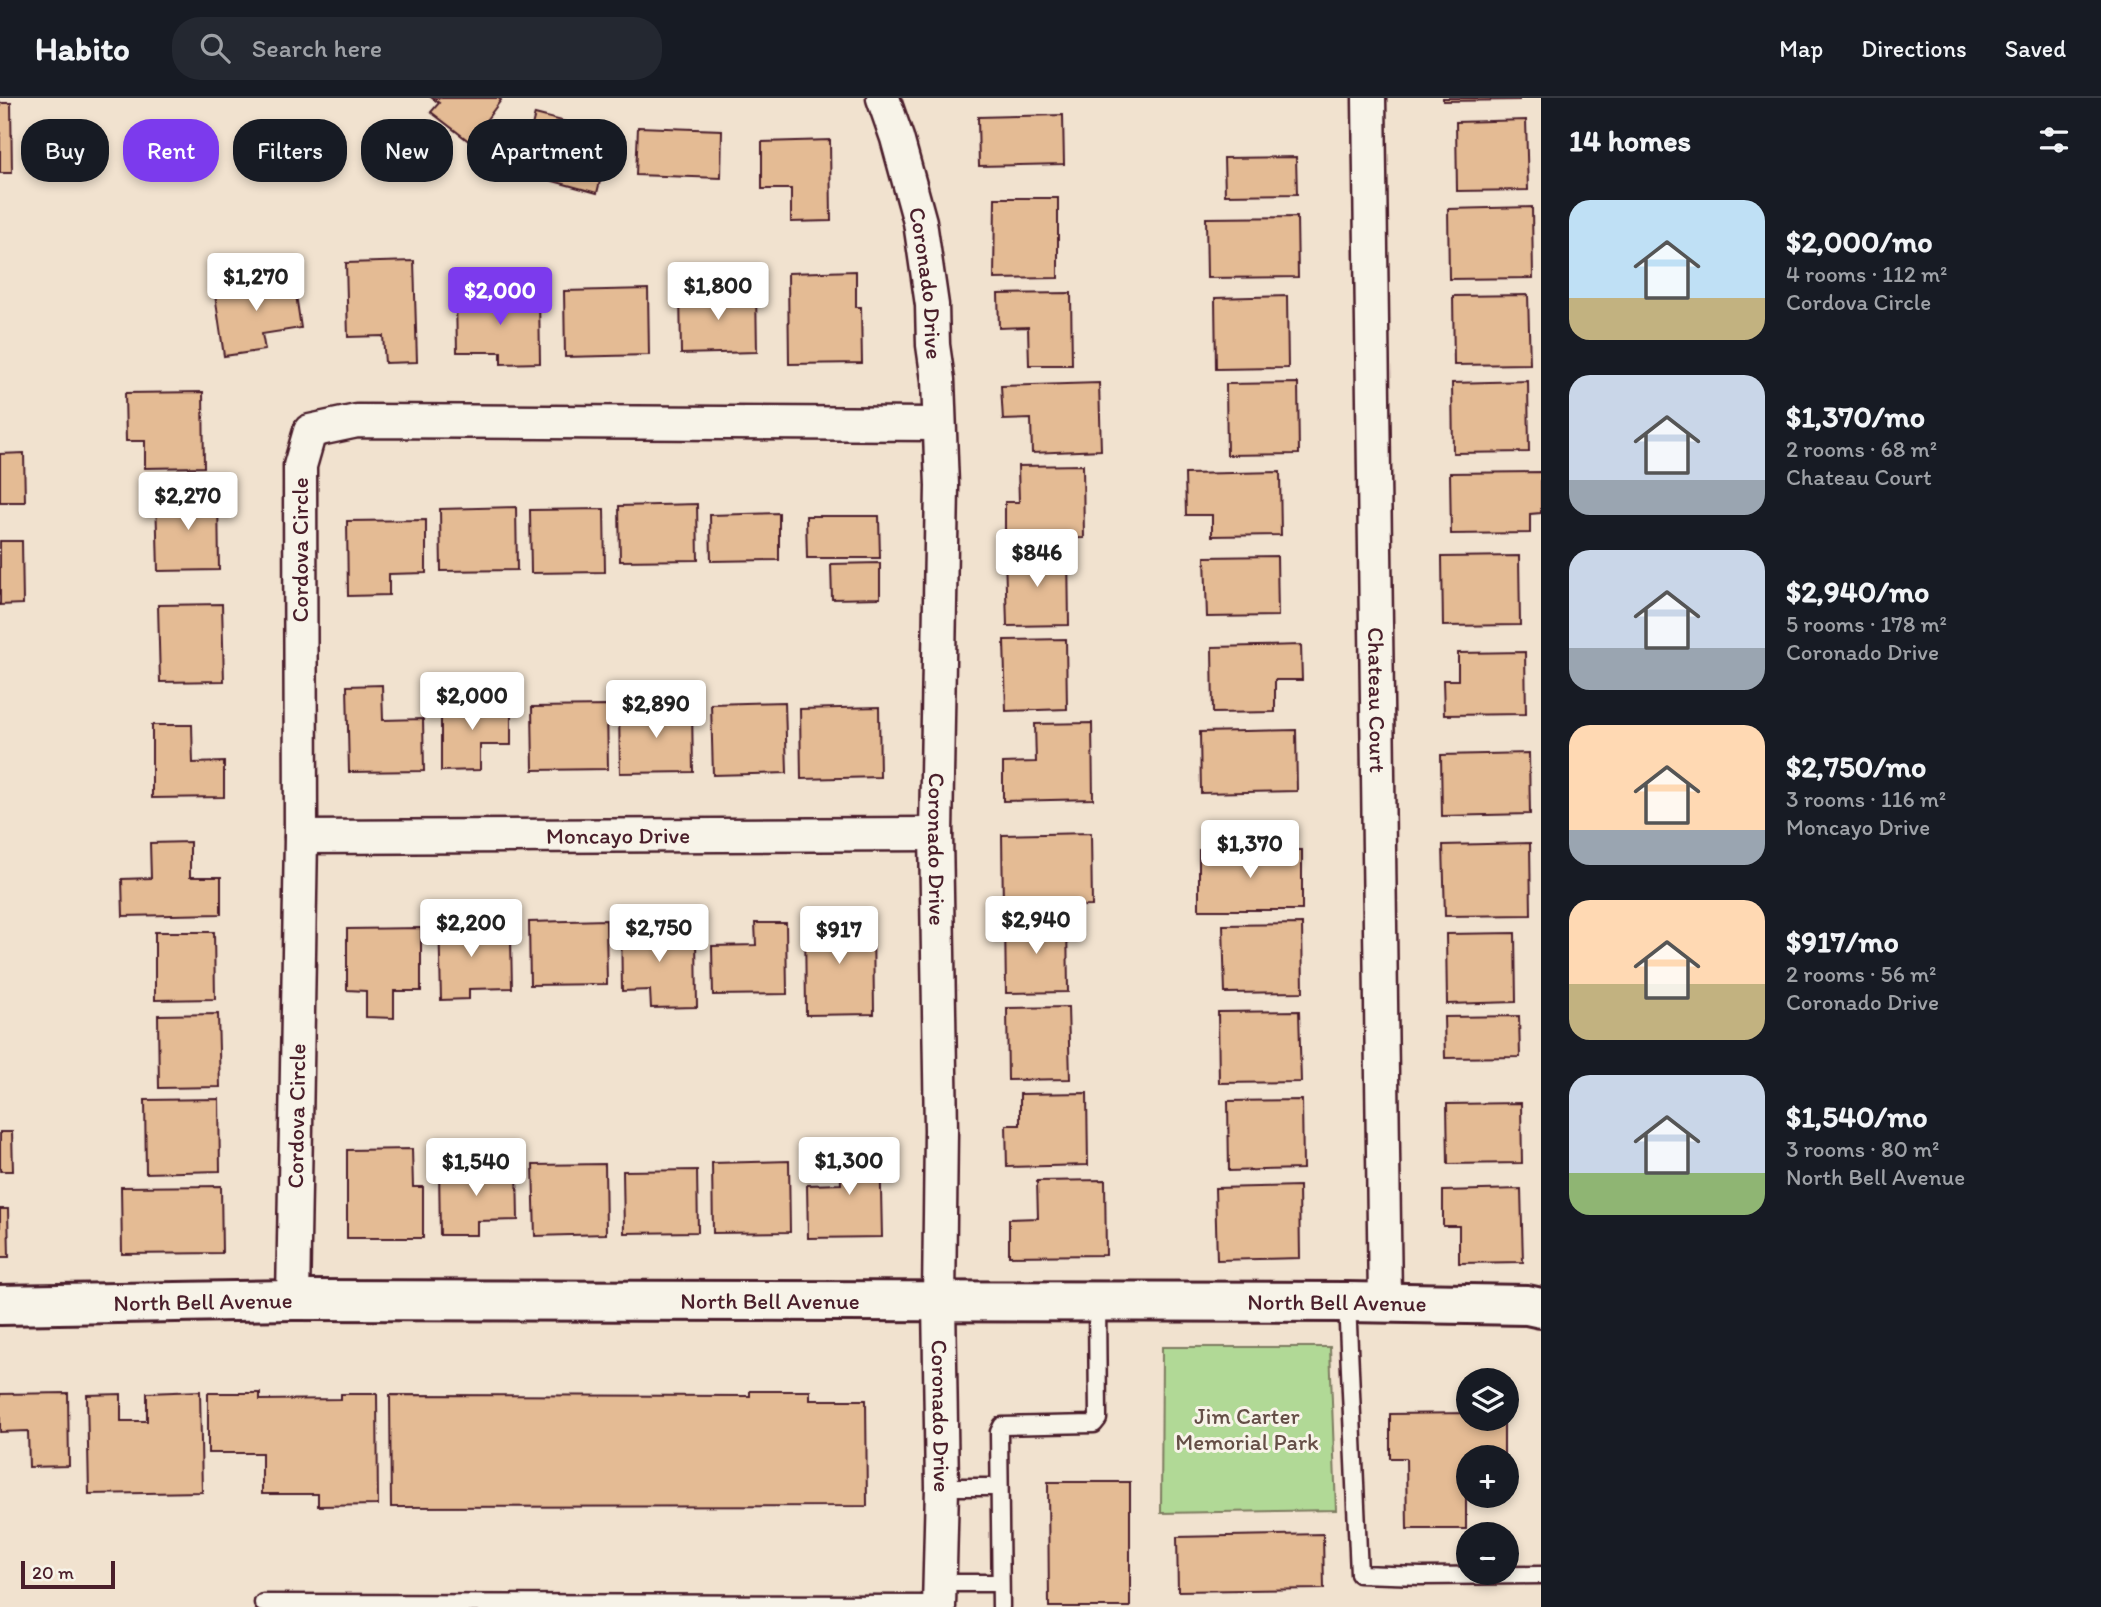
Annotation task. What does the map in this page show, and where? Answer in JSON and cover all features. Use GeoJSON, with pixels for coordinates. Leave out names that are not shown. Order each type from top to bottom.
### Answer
{"type":"FeatureCollection","features":[{"type":"Feature","properties":{"kind":"street","name":"Coronado Drive"},"geometry":{"type":"LineString","coordinates":[[883,98],[920,222],[932,305],[933,345],[938,380],[942,486],[936,834],[941,1130],[940,1598]]}},
{"type":"Feature","properties":{"kind":"street","name":"Chateau Court"},"geometry":{"type":"LineString","coordinates":[[1368,98],[1385,1302]]}},
{"type":"Feature","properties":{"kind":"street","name":"Cordova Circle"},"geometry":{"type":"LineString","coordinates":[[293,1300],[301,837],[300,466],[310,431],[357,421],[939,424]]}},
{"type":"Feature","properties":{"kind":"street","name":"Moncayo Drive"},"geometry":{"type":"LineString","coordinates":[[301,837],[936,834]]}},
{"type":"Feature","properties":{"kind":"street","name":"North Bell Avenue"},"geometry":{"type":"LineString","coordinates":[[0,1305],[293,1300],[1385,1302],[1527,1305],[1541,1308]]}},
{"type":"Feature","properties":{"kind":"lane"},"geometry":{"type":"LineString","coordinates":[[1001,1607],[999,1432],[1002,1426],[1094,1424],[1098,1419],[1097,1302]]}},
{"type":"Feature","properties":{"kind":"lane"},"geometry":{"type":"LineString","coordinates":[[1347,1302],[1359,1574],[1541,1575]]}},
{"type":"Feature","properties":{"kind":"lane"},"geometry":{"type":"LineString","coordinates":[[942,1487],[999,1487]]}},
{"type":"Feature","properties":{"kind":"lane"},"geometry":{"type":"LineString","coordinates":[[263,1603],[414,1606],[940,1598],[1000,1583]]}},
{"type":"Feature","properties":{"kind":"green space","name":"Jim Carter Memorial Park"},"geometry":{"type":"Polygon","coordinates":[[[1162,1347],[1330,1347],[1336,1510],[1161,1513],[1162,1347]]]}},
{"type":"Feature","properties":{"kind":"building"},"geometry":{"type":"Polygon","coordinates":[[[432,98],[501,100],[487,119],[467,119],[467,140],[453,129],[453,119],[440,119],[431,112],[439,103],[432,98]]]}},
{"type":"Feature","properties":{"kind":"building"},"geometry":{"type":"Polygon","coordinates":[[[1443,98],[1519,98],[1519,100],[1443,101],[1443,98]]]}},
{"type":"Feature","properties":{"kind":"building"},"geometry":{"type":"Polygon","coordinates":[[[0,103],[11,103],[12,173],[0,173],[0,103]]]}},
{"type":"Feature","properties":{"kind":"building"},"geometry":{"type":"Polygon","coordinates":[[[535,114],[554,119],[534,119],[535,114]]]}},
{"type":"Feature","properties":{"kind":"building"},"geometry":{"type":"Polygon","coordinates":[[[1063,115],[1064,164],[979,166],[978,117],[1063,115]]]}},
{"type":"Feature","properties":{"kind":"building"},"geometry":{"type":"Polygon","coordinates":[[[1526,120],[1528,190],[1457,191],[1456,122],[1526,120]]]}},
{"type":"Feature","properties":{"kind":"building"},"geometry":{"type":"Polygon","coordinates":[[[638,127],[722,130],[721,178],[636,175],[638,127]]]}},
{"type":"Feature","properties":{"kind":"building"},"geometry":{"type":"Polygon","coordinates":[[[830,140],[831,221],[791,222],[791,189],[762,189],[762,142],[830,140]]]}},
{"type":"Feature","properties":{"kind":"building"},"geometry":{"type":"Polygon","coordinates":[[[1296,157],[1297,194],[1225,195],[1224,158],[1296,157]]]}},
{"type":"Feature","properties":{"kind":"building"},"geometry":{"type":"Polygon","coordinates":[[[557,182],[600,182],[597,193],[557,182]]]}},
{"type":"Feature","properties":{"kind":"building"},"geometry":{"type":"Polygon","coordinates":[[[995,198],[1058,198],[1058,278],[994,279],[995,198]]]}},
{"type":"Feature","properties":{"kind":"building"},"geometry":{"type":"Polygon","coordinates":[[[1532,207],[1533,278],[1449,279],[1448,209],[1532,207]]]}},
{"type":"Feature","properties":{"kind":"building"},"geometry":{"type":"Polygon","coordinates":[[[1297,217],[1298,277],[1207,278],[1206,218],[1297,217]]]}},
{"type":"Feature","properties":{"kind":"building"},"geometry":{"type":"Polygon","coordinates":[[[414,261],[417,362],[385,363],[383,336],[348,337],[346,263],[414,261]]]}},
{"type":"Feature","properties":{"kind":"building"},"geometry":{"type":"Polygon","coordinates":[[[856,271],[856,307],[861,307],[862,363],[789,364],[788,273],[856,271]]]}},
{"type":"Feature","properties":{"kind":"building"},"geometry":{"type":"Polygon","coordinates":[[[293,275],[301,328],[262,334],[265,350],[224,356],[214,288],[293,275]]]}},
{"type":"Feature","properties":{"kind":"building"},"geometry":{"type":"Polygon","coordinates":[[[648,289],[649,355],[565,357],[564,291],[648,289]]]}},
{"type":"Feature","properties":{"kind":"building"},"geometry":{"type":"Polygon","coordinates":[[[756,290],[757,352],[681,354],[680,291],[756,290]]]}},
{"type":"Feature","properties":{"kind":"building"},"geometry":{"type":"Polygon","coordinates":[[[1071,293],[1072,365],[1029,365],[1028,327],[999,328],[998,294],[1071,293]]]}},
{"type":"Feature","properties":{"kind":"building"},"geometry":{"type":"Polygon","coordinates":[[[539,295],[540,363],[501,364],[501,352],[457,352],[456,297],[539,295]]]}},
{"type":"Feature","properties":{"kind":"building"},"geometry":{"type":"Polygon","coordinates":[[[1528,295],[1530,364],[1454,365],[1453,296],[1528,295]]]}},
{"type":"Feature","properties":{"kind":"building"},"geometry":{"type":"Polygon","coordinates":[[[1287,296],[1288,368],[1216,369],[1215,298],[1287,296]]]}},
{"type":"Feature","properties":{"kind":"building"},"geometry":{"type":"Polygon","coordinates":[[[1528,381],[1529,452],[1453,453],[1452,383],[1528,381]]]}},
{"type":"Feature","properties":{"kind":"building"},"geometry":{"type":"Polygon","coordinates":[[[1099,383],[1101,450],[1032,453],[1031,419],[1003,420],[1001,386],[1099,383]]]}},
{"type":"Feature","properties":{"kind":"building"},"geometry":{"type":"Polygon","coordinates":[[[1298,383],[1299,454],[1227,455],[1226,384],[1298,383]]]}},
{"type":"Feature","properties":{"kind":"building"},"geometry":{"type":"Polygon","coordinates":[[[203,392],[204,467],[145,468],[145,441],[126,441],[125,393],[203,392]]]}},
{"type":"Feature","properties":{"kind":"building"},"geometry":{"type":"Polygon","coordinates":[[[24,453],[25,502],[0,502],[0,454],[24,453]]]}},
{"type":"Feature","properties":{"kind":"building"},"geometry":{"type":"Polygon","coordinates":[[[1083,465],[1084,538],[1005,539],[1005,502],[1019,502],[1018,466],[1083,465]]]}},
{"type":"Feature","properties":{"kind":"building"},"geometry":{"type":"Polygon","coordinates":[[[1280,472],[1281,535],[1212,536],[1212,515],[1186,515],[1185,474],[1280,472]]]}},
{"type":"Feature","properties":{"kind":"building"},"geometry":{"type":"Polygon","coordinates":[[[1541,472],[1541,513],[1530,514],[1530,533],[1451,534],[1450,473],[1541,472]]]}},
{"type":"Feature","properties":{"kind":"building"},"geometry":{"type":"Polygon","coordinates":[[[218,494],[219,570],[158,571],[156,495],[218,494]]]}},
{"type":"Feature","properties":{"kind":"building"},"geometry":{"type":"Polygon","coordinates":[[[697,504],[698,560],[620,561],[619,506],[697,504]]]}},
{"type":"Feature","properties":{"kind":"building"},"geometry":{"type":"Polygon","coordinates":[[[516,507],[517,570],[441,571],[440,509],[516,507]]]}},
{"type":"Feature","properties":{"kind":"building"},"geometry":{"type":"Polygon","coordinates":[[[604,509],[605,572],[531,573],[530,510],[604,509]]]}},
{"type":"Feature","properties":{"kind":"building"},"geometry":{"type":"Polygon","coordinates":[[[779,513],[779,560],[711,561],[710,515],[779,513]]]}},
{"type":"Feature","properties":{"kind":"building"},"geometry":{"type":"Polygon","coordinates":[[[806,516],[879,516],[880,558],[807,558],[806,516]]]}},
{"type":"Feature","properties":{"kind":"building"},"geometry":{"type":"Polygon","coordinates":[[[426,520],[426,573],[389,574],[389,595],[348,596],[347,521],[426,520]]]}},
{"type":"Feature","properties":{"kind":"building"},"geometry":{"type":"Polygon","coordinates":[[[0,541],[22,541],[23,604],[0,605],[0,541]]]}},
{"type":"Feature","properties":{"kind":"building"},"geometry":{"type":"Polygon","coordinates":[[[1068,552],[1069,625],[1007,626],[1005,554],[1068,552]]]}},
{"type":"Feature","properties":{"kind":"building"},"geometry":{"type":"Polygon","coordinates":[[[1277,556],[1278,616],[1207,617],[1205,557],[1277,556]]]}},
{"type":"Feature","properties":{"kind":"building"},"geometry":{"type":"Polygon","coordinates":[[[1519,556],[1520,625],[1443,626],[1442,557],[1519,556]]]}},
{"type":"Feature","properties":{"kind":"building"},"geometry":{"type":"Polygon","coordinates":[[[880,563],[880,598],[832,599],[831,564],[880,563]]]}},
{"type":"Feature","properties":{"kind":"building"},"geometry":{"type":"Polygon","coordinates":[[[222,604],[224,681],[160,682],[158,605],[222,604]]]}},
{"type":"Feature","properties":{"kind":"building"},"geometry":{"type":"Polygon","coordinates":[[[1066,639],[1067,709],[1006,711],[1004,640],[1066,639]]]}},
{"type":"Feature","properties":{"kind":"building"},"geometry":{"type":"Polygon","coordinates":[[[1301,645],[1302,680],[1275,680],[1275,712],[1213,713],[1212,647],[1301,645]]]}},
{"type":"Feature","properties":{"kind":"building"},"geometry":{"type":"Polygon","coordinates":[[[1525,652],[1526,714],[1444,715],[1443,680],[1458,680],[1458,653],[1525,652]]]}},
{"type":"Feature","properties":{"kind":"building"},"geometry":{"type":"Polygon","coordinates":[[[382,685],[383,720],[423,719],[424,771],[349,772],[347,686],[382,685]]]}},
{"type":"Feature","properties":{"kind":"building"},"geometry":{"type":"Polygon","coordinates":[[[511,702],[511,745],[480,745],[480,770],[441,771],[441,703],[511,702]]]}},
{"type":"Feature","properties":{"kind":"building"},"geometry":{"type":"Polygon","coordinates":[[[785,702],[787,773],[713,775],[711,704],[785,702]]]}},
{"type":"Feature","properties":{"kind":"building"},"geometry":{"type":"Polygon","coordinates":[[[607,706],[608,769],[533,770],[532,707],[607,706]]]}},
{"type":"Feature","properties":{"kind":"building"},"geometry":{"type":"Polygon","coordinates":[[[692,707],[693,772],[620,773],[619,708],[692,707]]]}},
{"type":"Feature","properties":{"kind":"building"},"geometry":{"type":"Polygon","coordinates":[[[879,707],[880,777],[801,779],[800,709],[879,707]]]}},
{"type":"Feature","properties":{"kind":"building"},"geometry":{"type":"Polygon","coordinates":[[[1092,723],[1093,799],[1003,801],[1003,763],[1036,762],[1035,724],[1092,723]]]}},
{"type":"Feature","properties":{"kind":"building"},"geometry":{"type":"Polygon","coordinates":[[[152,725],[192,725],[193,763],[224,762],[224,797],[152,798],[152,725]]]}},
{"type":"Feature","properties":{"kind":"building"},"geometry":{"type":"Polygon","coordinates":[[[1296,730],[1297,791],[1201,793],[1200,732],[1296,730]]]}},
{"type":"Feature","properties":{"kind":"building"},"geometry":{"type":"Polygon","coordinates":[[[1529,753],[1530,814],[1442,816],[1441,755],[1529,753]]]}},
{"type":"Feature","properties":{"kind":"building"},"geometry":{"type":"Polygon","coordinates":[[[1091,833],[1092,906],[1003,907],[1002,835],[1091,833]]]}},
{"type":"Feature","properties":{"kind":"building"},"geometry":{"type":"Polygon","coordinates":[[[190,842],[190,877],[221,877],[221,914],[123,916],[122,879],[151,878],[150,843],[190,842]]]}},
{"type":"Feature","properties":{"kind":"building"},"geometry":{"type":"Polygon","coordinates":[[[1530,843],[1531,915],[1445,916],[1443,845],[1530,843]]]}},
{"type":"Feature","properties":{"kind":"building"},"geometry":{"type":"Polygon","coordinates":[[[1199,850],[1302,850],[1302,910],[1199,910],[1199,850]]]}},
{"type":"Feature","properties":{"kind":"building"},"geometry":{"type":"Polygon","coordinates":[[[873,916],[874,1014],[806,1015],[805,917],[873,916]]]}},
{"type":"Feature","properties":{"kind":"building"},"geometry":{"type":"Polygon","coordinates":[[[477,917],[477,938],[511,938],[512,988],[469,989],[469,999],[441,1000],[439,918],[477,917]]]}},
{"type":"Feature","properties":{"kind":"building"},"geometry":{"type":"Polygon","coordinates":[[[621,917],[657,917],[657,937],[696,936],[697,1007],[651,1008],[650,990],[622,991],[621,917]]]}},
{"type":"Feature","properties":{"kind":"building"},"geometry":{"type":"Polygon","coordinates":[[[606,920],[607,984],[530,985],[529,922],[606,920]]]}},
{"type":"Feature","properties":{"kind":"building"},"geometry":{"type":"Polygon","coordinates":[[[1067,920],[1068,992],[1006,993],[1005,921],[1067,920]]]}},
{"type":"Feature","properties":{"kind":"building"},"geometry":{"type":"Polygon","coordinates":[[[755,923],[786,923],[787,994],[713,995],[712,946],[756,945],[755,923]]]}},
{"type":"Feature","properties":{"kind":"building"},"geometry":{"type":"Polygon","coordinates":[[[1302,924],[1303,992],[1225,993],[1223,925],[1302,924]]]}},
{"type":"Feature","properties":{"kind":"building"},"geometry":{"type":"Polygon","coordinates":[[[421,928],[421,991],[394,991],[394,1018],[366,1017],[366,991],[347,990],[347,929],[421,928]]]}},
{"type":"Feature","properties":{"kind":"building"},"geometry":{"type":"Polygon","coordinates":[[[155,932],[214,932],[215,999],[155,1000],[155,932]]]}},
{"type":"Feature","properties":{"kind":"building"},"geometry":{"type":"Polygon","coordinates":[[[1515,933],[1516,1002],[1447,1004],[1446,934],[1515,933]]]}},
{"type":"Feature","properties":{"kind":"building"},"geometry":{"type":"Polygon","coordinates":[[[1068,1007],[1070,1079],[1008,1080],[1007,1008],[1068,1007]]]}},
{"type":"Feature","properties":{"kind":"building"},"geometry":{"type":"Polygon","coordinates":[[[1299,1011],[1301,1082],[1219,1083],[1218,1012],[1299,1011]]]}},
{"type":"Feature","properties":{"kind":"building"},"geometry":{"type":"Polygon","coordinates":[[[218,1014],[220,1087],[159,1088],[158,1015],[218,1014]]]}},
{"type":"Feature","properties":{"kind":"building"},"geometry":{"type":"Polygon","coordinates":[[[1519,1016],[1520,1057],[1445,1058],[1444,1017],[1519,1016]]]}},
{"type":"Feature","properties":{"kind":"building"},"geometry":{"type":"Polygon","coordinates":[[[1087,1093],[1088,1165],[1007,1167],[1006,1125],[1020,1125],[1020,1094],[1087,1093]]]}},
{"type":"Feature","properties":{"kind":"building"},"geometry":{"type":"Polygon","coordinates":[[[219,1099],[220,1171],[146,1173],[145,1100],[219,1099]]]}},
{"type":"Feature","properties":{"kind":"building"},"geometry":{"type":"Polygon","coordinates":[[[1302,1100],[1303,1169],[1229,1171],[1228,1101],[1302,1100]]]}},
{"type":"Feature","properties":{"kind":"building"},"geometry":{"type":"Polygon","coordinates":[[[1521,1103],[1522,1163],[1448,1164],[1447,1104],[1521,1103]]]}},
{"type":"Feature","properties":{"kind":"building"},"geometry":{"type":"Polygon","coordinates":[[[0,1132],[12,1132],[13,1171],[0,1171],[0,1132]]]}},
{"type":"Feature","properties":{"kind":"building"},"geometry":{"type":"Polygon","coordinates":[[[880,1142],[882,1237],[808,1238],[807,1185],[841,1184],[840,1143],[880,1142]]]}},
{"type":"Feature","properties":{"kind":"building"},"geometry":{"type":"Polygon","coordinates":[[[412,1149],[413,1187],[423,1187],[423,1238],[347,1238],[347,1150],[412,1149]]]}},
{"type":"Feature","properties":{"kind":"building"},"geometry":{"type":"Polygon","coordinates":[[[789,1161],[790,1232],[713,1233],[712,1163],[789,1161]]]}},
{"type":"Feature","properties":{"kind":"building"},"geometry":{"type":"Polygon","coordinates":[[[605,1164],[606,1234],[535,1236],[533,1165],[605,1164]]]}},
{"type":"Feature","properties":{"kind":"building"},"geometry":{"type":"Polygon","coordinates":[[[517,1166],[518,1220],[477,1221],[477,1235],[440,1235],[439,1168],[517,1166]]]}},
{"type":"Feature","properties":{"kind":"building"},"geometry":{"type":"Polygon","coordinates":[[[697,1170],[698,1232],[624,1233],[623,1171],[697,1170]]]}},
{"type":"Feature","properties":{"kind":"building"},"geometry":{"type":"Polygon","coordinates":[[[1105,1180],[1106,1255],[1009,1256],[1009,1219],[1038,1218],[1037,1181],[1105,1180]]]}},
{"type":"Feature","properties":{"kind":"building"},"geometry":{"type":"Polygon","coordinates":[[[221,1186],[222,1253],[122,1254],[121,1187],[221,1186]]]}},
{"type":"Feature","properties":{"kind":"building"},"geometry":{"type":"Polygon","coordinates":[[[1299,1186],[1300,1258],[1217,1260],[1215,1188],[1299,1186]]]}},
{"type":"Feature","properties":{"kind":"building"},"geometry":{"type":"Polygon","coordinates":[[[1521,1189],[1523,1262],[1459,1263],[1459,1226],[1443,1226],[1443,1191],[1521,1189]]]}},
{"type":"Feature","properties":{"kind":"building"},"geometry":{"type":"Polygon","coordinates":[[[0,1209],[8,1209],[9,1257],[0,1257],[0,1209]]]}},
{"type":"Feature","properties":{"kind":"building"},"geometry":{"type":"Polygon","coordinates":[[[200,1391],[202,1492],[89,1494],[87,1395],[121,1394],[121,1421],[147,1421],[147,1393],[200,1391]]]}},
{"type":"Feature","properties":{"kind":"building"},"geometry":{"type":"Polygon","coordinates":[[[750,1391],[810,1391],[810,1400],[866,1400],[867,1506],[391,1507],[390,1395],[750,1396],[750,1391]]]}},
{"type":"Feature","properties":{"kind":"building"},"geometry":{"type":"Polygon","coordinates":[[[68,1393],[69,1466],[29,1467],[28,1431],[0,1432],[0,1394],[68,1393]]]}},
{"type":"Feature","properties":{"kind":"building"},"geometry":{"type":"Polygon","coordinates":[[[208,1393],[260,1393],[260,1400],[341,1399],[341,1394],[377,1394],[378,1505],[318,1506],[318,1494],[262,1494],[262,1453],[208,1453],[208,1393]]]}},
{"type":"Feature","properties":{"kind":"building"},"geometry":{"type":"Polygon","coordinates":[[[1456,1413],[1456,1431],[1504,1431],[1504,1445],[1456,1445],[1456,1508],[1466,1508],[1466,1522],[1456,1522],[1456,1529],[1407,1529],[1406,1458],[1390,1458],[1390,1414],[1456,1413]]]}},
{"type":"Feature","properties":{"kind":"building"},"geometry":{"type":"Polygon","coordinates":[[[1048,1482],[1130,1482],[1130,1607],[1049,1607],[1048,1482]]]}},
{"type":"Feature","properties":{"kind":"building"},"geometry":{"type":"Polygon","coordinates":[[[1323,1534],[1324,1589],[1178,1591],[1177,1537],[1323,1534]]]}}]}
